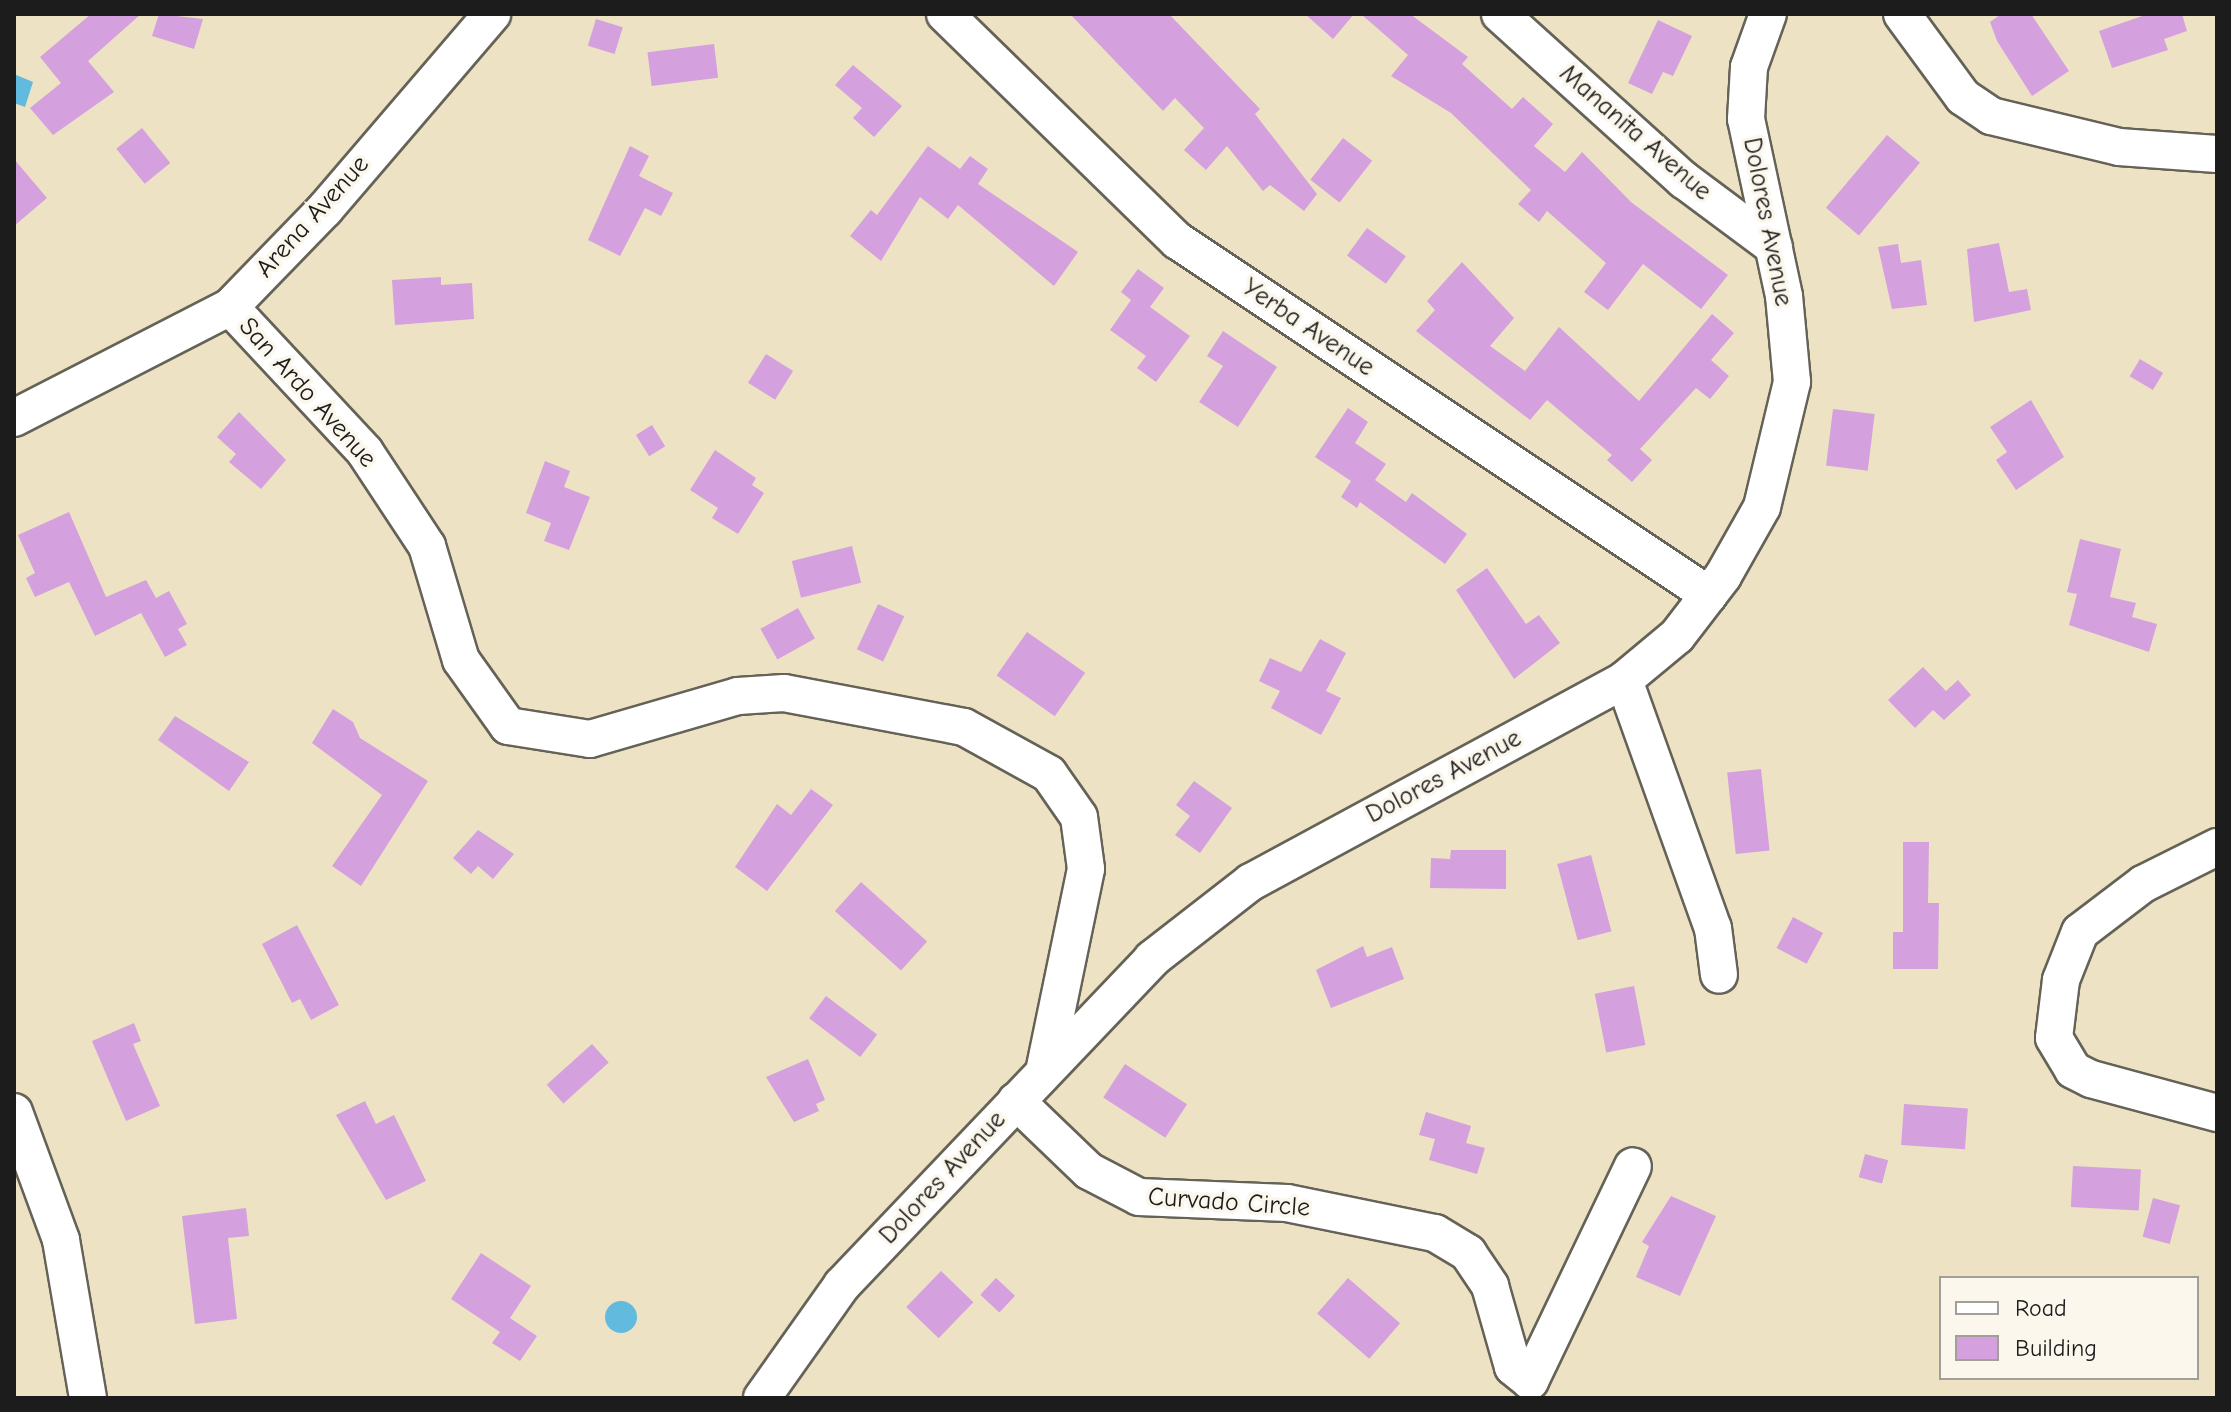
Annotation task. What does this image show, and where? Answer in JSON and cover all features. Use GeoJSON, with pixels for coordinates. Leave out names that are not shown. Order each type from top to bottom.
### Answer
{"type":"FeatureCollection","features":[{"type":"Feature","properties":{"kind":"street","name":"Arena Avenue"},"geometry":{"type":"LineString","coordinates":[[14,418],[230,307],[325,209],[492,14]]}},
{"type":"Feature","properties":{"kind":"street","name":"Yerba Avenue"},"geometry":{"type":"LineString","coordinates":[[945,14],[1178,241],[1709,595]]}},
{"type":"Feature","properties":{"kind":"street","name":"Mananita Avenue"},"geometry":{"type":"LineString","coordinates":[[1500,14],[1684,180],[1774,247]]}},
{"type":"Feature","properties":{"kind":"street","name":"Dolores Avenue"},"geometry":{"type":"LineString","coordinates":[[762,1398],[842,1285],[1045,1067],[1152,959],[1251,882],[1624,680],[1677,636],[1709,595],[1762,507],[1786,427],[1792,349],[1746,119],[1749,67],[1768,14]]}},
{"type":"Feature","properties":{"kind":"street"},"geometry":{"type":"LineString","coordinates":[[1902,14],[1963,97],[1991,116],[2119,147],[2217,154]]}},
{"type":"Feature","properties":{"kind":"street","name":"San Ardo Avenue"},"geometry":{"type":"LineString","coordinates":[[230,307],[365,452],[427,546],[461,660],[508,726],[590,739],[738,696],[784,693],[964,727],[1049,774],[1079,817],[1086,869],[1045,1067]]}},
{"type":"Feature","properties":{"kind":"street"},"geometry":{"type":"LineString","coordinates":[[1624,680],[1713,928],[1719,975]]}},
{"type":"Feature","properties":{"kind":"street"},"geometry":{"type":"LineString","coordinates":[[2217,847],[2143,884],[2080,932],[2061,980],[2054,1038],[2082,1075],[2217,1113]]}},
{"type":"Feature","properties":{"kind":"street","name":"Curvado Circle"},"geometry":{"type":"LineString","coordinates":[[1016,1101],[1089,1171],[1139,1197],[1287,1203],[1435,1233],[1468,1253],[1490,1286],[1513,1367],[1530,1381],[1633,1166]]}},
{"type":"Feature","properties":{"kind":"street"},"geometry":{"type":"LineString","coordinates":[[14,1112],[61,1240],[88,1398]]}},
{"type":"Feature","properties":{"kind":"water"},"geometry":{"type":"Polygon","coordinates":[[[14,74],[33,82],[25,107],[14,103],[14,74]]]}},
{"type":"Feature","properties":{"kind":"water"},"geometry":{"type":"Polygon","coordinates":[[[621,1301],[632,1306],[637,1317],[632,1328],[621,1333],[610,1328],[605,1317],[610,1306],[621,1301]]]}},
{"type":"Feature","properties":{"kind":"building"},"geometry":{"type":"Polygon","coordinates":[[[91,14],[141,14],[88,61],[114,92],[53,135],[30,108],[61,83],[40,57],[91,14]]]}},
{"type":"Feature","properties":{"kind":"building"},"geometry":{"type":"Polygon","coordinates":[[[159,14],[203,19],[194,49],[152,36],[159,14]]]}},
{"type":"Feature","properties":{"kind":"building"},"geometry":{"type":"Polygon","coordinates":[[[1070,14],[1169,14],[1260,109],[1255,114],[1317,194],[1304,211],[1270,185],[1263,191],[1227,146],[1206,170],[1184,150],[1204,128],[1175,98],[1163,111],[1070,14]]]}},
{"type":"Feature","properties":{"kind":"building"},"geometry":{"type":"Polygon","coordinates":[[[1305,14],[1354,14],[1333,39],[1305,14]]]}},
{"type":"Feature","properties":{"kind":"building"},"geometry":{"type":"Polygon","coordinates":[[[1361,14],[1410,14],[1468,57],[1462,64],[1512,109],[1523,97],[1553,124],[1534,146],[1565,172],[1582,152],[1631,202],[1728,275],[1701,309],[1643,264],[1608,310],[1584,292],[1606,263],[1547,211],[1539,222],[1518,204],[1531,190],[1451,113],[1391,76],[1408,55],[1361,14]]]}},
{"type":"Feature","properties":{"kind":"building"},"geometry":{"type":"Polygon","coordinates":[[[2001,14],[2031,14],[2069,71],[2032,96],[1997,41],[1990,22],[2001,14]]]}},
{"type":"Feature","properties":{"kind":"building"},"geometry":{"type":"Polygon","coordinates":[[[2148,14],[2182,14],[2187,31],[2164,39],[2168,50],[2112,68],[2099,31],[2148,14]]]}},
{"type":"Feature","properties":{"kind":"building"},"geometry":{"type":"Polygon","coordinates":[[[596,19],[623,27],[615,54],[588,46],[596,19]]]}},
{"type":"Feature","properties":{"kind":"building"},"geometry":{"type":"Polygon","coordinates":[[[1658,20],[1692,36],[1673,76],[1663,72],[1652,94],[1628,83],[1658,20]]]}},
{"type":"Feature","properties":{"kind":"building"},"geometry":{"type":"Polygon","coordinates":[[[714,44],[718,78],[652,86],[647,52],[714,44]]]}},
{"type":"Feature","properties":{"kind":"building"},"geometry":{"type":"Polygon","coordinates":[[[853,65],[902,106],[874,137],[853,118],[862,108],[835,85],[853,65]]]}},
{"type":"Feature","properties":{"kind":"building"},"geometry":{"type":"Polygon","coordinates":[[[142,128],[170,163],[145,184],[116,149],[142,128]]]}},
{"type":"Feature","properties":{"kind":"building"},"geometry":{"type":"Polygon","coordinates":[[[1887,135],[1920,163],[1859,235],[1826,208],[1887,135]]]}},
{"type":"Feature","properties":{"kind":"building"},"geometry":{"type":"Polygon","coordinates":[[[1343,138],[1372,161],[1340,203],[1310,180],[1343,138]]]}},
{"type":"Feature","properties":{"kind":"building"},"geometry":{"type":"Polygon","coordinates":[[[630,146],[649,156],[639,176],[673,193],[661,216],[645,208],[620,256],[588,240],[630,146]]]}},
{"type":"Feature","properties":{"kind":"building"},"geometry":{"type":"Polygon","coordinates":[[[928,146],[960,169],[970,156],[988,169],[978,184],[1078,252],[1054,286],[958,205],[948,219],[920,197],[881,261],[850,236],[871,210],[877,215],[928,146]]]}},
{"type":"Feature","properties":{"kind":"building"},"geometry":{"type":"Polygon","coordinates":[[[14,159],[47,198],[14,226],[14,159]]]}},
{"type":"Feature","properties":{"kind":"building"},"geometry":{"type":"Polygon","coordinates":[[[1367,228],[1406,256],[1386,284],[1347,256],[1367,228]]]}},
{"type":"Feature","properties":{"kind":"building"},"geometry":{"type":"Polygon","coordinates":[[[1999,243],[2009,292],[2027,289],[2031,310],[1974,322],[1967,249],[1999,243]]]}},
{"type":"Feature","properties":{"kind":"building"},"geometry":{"type":"Polygon","coordinates":[[[1898,244],[1901,263],[1921,260],[1927,305],[1892,309],[1878,247],[1898,244]]]}},
{"type":"Feature","properties":{"kind":"building"},"geometry":{"type":"Polygon","coordinates":[[[1462,262],[1514,318],[1490,346],[1525,371],[1559,327],[1639,401],[1712,314],[1734,333],[1711,360],[1729,376],[1710,399],[1696,388],[1640,449],[1652,460],[1632,482],[1607,460],[1612,455],[1547,400],[1530,420],[1416,331],[1435,310],[1427,301],[1462,262]]]}},
{"type":"Feature","properties":{"kind":"building"},"geometry":{"type":"Polygon","coordinates":[[[1138,269],[1164,288],[1150,307],[1190,336],[1156,382],[1137,368],[1146,356],[1110,330],[1131,300],[1121,292],[1138,269]]]}},
{"type":"Feature","properties":{"kind":"building"},"geometry":{"type":"Polygon","coordinates":[[[441,277],[441,285],[472,283],[474,319],[395,325],[392,280],[441,277]]]}},
{"type":"Feature","properties":{"kind":"building"},"geometry":{"type":"Polygon","coordinates":[[[1223,331],[1277,367],[1238,427],[1199,402],[1223,366],[1207,356],[1223,331]]]}},
{"type":"Feature","properties":{"kind":"building"},"geometry":{"type":"Polygon","coordinates":[[[766,354],[793,371],[775,400],[748,383],[766,354]]]}},
{"type":"Feature","properties":{"kind":"building"},"geometry":{"type":"Polygon","coordinates":[[[2140,359],[2163,373],[2153,390],[2130,376],[2140,359]]]}},
{"type":"Feature","properties":{"kind":"building"},"geometry":{"type":"Polygon","coordinates":[[[2031,400],[2064,457],[2016,490],[1996,460],[2007,452],[1990,427],[2031,400]]]}},
{"type":"Feature","properties":{"kind":"building"},"geometry":{"type":"Polygon","coordinates":[[[1348,408],[1368,422],[1355,443],[1386,464],[1375,480],[1406,502],[1412,493],[1467,534],[1445,564],[1360,502],[1357,508],[1341,497],[1351,481],[1315,457],[1348,408]]]}},
{"type":"Feature","properties":{"kind":"building"},"geometry":{"type":"Polygon","coordinates":[[[1833,409],[1875,414],[1868,471],[1826,466],[1833,409]]]}},
{"type":"Feature","properties":{"kind":"building"},"geometry":{"type":"Polygon","coordinates":[[[239,412],[286,460],[261,489],[229,462],[236,454],[217,437],[239,412]]]}},
{"type":"Feature","properties":{"kind":"building"},"geometry":{"type":"Polygon","coordinates":[[[652,425],[665,446],[649,456],[636,435],[652,425]]]}},
{"type":"Feature","properties":{"kind":"building"},"geometry":{"type":"Polygon","coordinates":[[[715,450],[756,478],[752,485],[764,493],[738,534],[712,518],[718,508],[690,490],[715,450]]]}},
{"type":"Feature","properties":{"kind":"building"},"geometry":{"type":"Polygon","coordinates":[[[545,461],[570,471],[564,487],[590,497],[569,550],[544,541],[551,523],[526,513],[545,461]]]}},
{"type":"Feature","properties":{"kind":"building"},"geometry":{"type":"Polygon","coordinates":[[[69,512],[106,597],[146,580],[156,598],[169,591],[187,624],[178,629],[187,645],[165,657],[141,613],[95,636],[69,582],[35,597],[26,578],[35,573],[18,535],[69,512]]]}},
{"type":"Feature","properties":{"kind":"building"},"geometry":{"type":"Polygon","coordinates":[[[2080,539],[2121,549],[2110,597],[2136,603],[2132,617],[2157,624],[2149,652],[2069,625],[2077,594],[2067,592],[2080,539]]]}},
{"type":"Feature","properties":{"kind":"building"},"geometry":{"type":"Polygon","coordinates":[[[852,546],[861,583],[801,598],[792,561],[852,546]]]}},
{"type":"Feature","properties":{"kind":"building"},"geometry":{"type":"Polygon","coordinates":[[[1487,568],[1526,624],[1539,615],[1560,643],[1514,679],[1456,590],[1487,568]]]}},
{"type":"Feature","properties":{"kind":"building"},"geometry":{"type":"Polygon","coordinates":[[[878,604],[904,616],[883,662],[857,649],[878,604]]]}},
{"type":"Feature","properties":{"kind":"building"},"geometry":{"type":"Polygon","coordinates":[[[798,608],[815,639],[777,659],[760,629],[798,608]]]}},
{"type":"Feature","properties":{"kind":"building"},"geometry":{"type":"Polygon","coordinates":[[[1027,632],[1085,673],[1055,716],[997,675],[1027,632]]]}},
{"type":"Feature","properties":{"kind":"building"},"geometry":{"type":"Polygon","coordinates":[[[1320,639],[1346,653],[1326,691],[1341,698],[1321,735],[1271,708],[1280,691],[1259,681],[1270,658],[1301,672],[1320,639]]]}},
{"type":"Feature","properties":{"kind":"building"},"geometry":{"type":"Polygon","coordinates":[[[1923,667],[1946,691],[1958,680],[1971,695],[1944,720],[1933,710],[1915,728],[1888,700],[1923,667]]]}},
{"type":"Feature","properties":{"kind":"building"},"geometry":{"type":"Polygon","coordinates":[[[333,709],[353,722],[360,738],[428,781],[361,886],[332,866],[382,795],[312,743],[333,709]]]}},
{"type":"Feature","properties":{"kind":"building"},"geometry":{"type":"Polygon","coordinates":[[[175,716],[249,762],[229,791],[158,740],[175,716]]]}},
{"type":"Feature","properties":{"kind":"building"},"geometry":{"type":"Polygon","coordinates":[[[1761,769],[1770,851],[1736,854],[1727,773],[1761,769]]]}},
{"type":"Feature","properties":{"kind":"building"},"geometry":{"type":"Polygon","coordinates":[[[1194,781],[1232,808],[1200,853],[1175,835],[1190,816],[1176,805],[1194,781]]]}},
{"type":"Feature","properties":{"kind":"building"},"geometry":{"type":"Polygon","coordinates":[[[811,789],[833,805],[767,891],[735,867],[777,804],[791,815],[811,789]]]}},
{"type":"Feature","properties":{"kind":"building"},"geometry":{"type":"Polygon","coordinates":[[[478,830],[514,854],[493,879],[478,866],[471,874],[453,858],[478,830]]]}},
{"type":"Feature","properties":{"kind":"building"},"geometry":{"type":"Polygon","coordinates":[[[1903,842],[1929,842],[1928,903],[1939,903],[1938,969],[1893,969],[1893,932],[1903,932],[1903,842]]]}},
{"type":"Feature","properties":{"kind":"building"},"geometry":{"type":"Polygon","coordinates":[[[1451,850],[1506,850],[1506,889],[1430,888],[1431,858],[1450,859],[1451,850]]]}},
{"type":"Feature","properties":{"kind":"building"},"geometry":{"type":"Polygon","coordinates":[[[1591,855],[1611,931],[1578,940],[1557,864],[1591,855]]]}},
{"type":"Feature","properties":{"kind":"building"},"geometry":{"type":"Polygon","coordinates":[[[861,882],[927,942],[901,971],[835,911],[861,882]]]}},
{"type":"Feature","properties":{"kind":"building"},"geometry":{"type":"Polygon","coordinates":[[[1793,917],[1823,933],[1807,964],[1777,948],[1793,917]]]}},
{"type":"Feature","properties":{"kind":"building"},"geometry":{"type":"Polygon","coordinates":[[[297,925],[339,1005],[311,1020],[300,999],[292,1003],[262,944],[297,925]]]}},
{"type":"Feature","properties":{"kind":"building"},"geometry":{"type":"Polygon","coordinates":[[[1363,946],[1367,957],[1392,947],[1404,979],[1331,1008],[1316,970],[1363,946]]]}},
{"type":"Feature","properties":{"kind":"building"},"geometry":{"type":"Polygon","coordinates":[[[1634,986],[1645,1045],[1606,1053],[1595,994],[1634,986]]]}},
{"type":"Feature","properties":{"kind":"building"},"geometry":{"type":"Polygon","coordinates":[[[826,996],[877,1035],[860,1057],[809,1018],[826,996]]]}},
{"type":"Feature","properties":{"kind":"building"},"geometry":{"type":"Polygon","coordinates":[[[134,1023],[141,1041],[133,1044],[160,1106],[126,1121],[92,1041],[134,1023]]]}},
{"type":"Feature","properties":{"kind":"building"},"geometry":{"type":"Polygon","coordinates":[[[592,1044],[609,1063],[563,1103],[547,1085],[592,1044]]]}},
{"type":"Feature","properties":{"kind":"building"},"geometry":{"type":"Polygon","coordinates":[[[808,1059],[825,1100],[816,1104],[819,1111],[794,1122],[766,1077],[808,1059]]]}},
{"type":"Feature","properties":{"kind":"building"},"geometry":{"type":"Polygon","coordinates":[[[1125,1064],[1187,1104],[1165,1138],[1103,1098],[1125,1064]]]}},
{"type":"Feature","properties":{"kind":"building"},"geometry":{"type":"Polygon","coordinates":[[[365,1101],[376,1124],[394,1115],[426,1181],[386,1200],[336,1115],[365,1101]]]}},
{"type":"Feature","properties":{"kind":"building"},"geometry":{"type":"Polygon","coordinates":[[[1904,1104],[1968,1108],[1965,1149],[1901,1145],[1904,1104]]]}},
{"type":"Feature","properties":{"kind":"building"},"geometry":{"type":"Polygon","coordinates":[[[1426,1112],[1471,1126],[1466,1143],[1485,1148],[1477,1174],[1429,1160],[1435,1139],[1419,1135],[1426,1112]]]}},
{"type":"Feature","properties":{"kind":"building"},"geometry":{"type":"Polygon","coordinates":[[[1865,1154],[1888,1160],[1882,1183],[1859,1177],[1865,1154]]]}},
{"type":"Feature","properties":{"kind":"building"},"geometry":{"type":"Polygon","coordinates":[[[2073,1166],[2141,1170],[2139,1211],[2071,1207],[2073,1166]]]}},
{"type":"Feature","properties":{"kind":"building"},"geometry":{"type":"Polygon","coordinates":[[[1671,1196],[1716,1216],[1680,1296],[1636,1277],[1649,1246],[1642,1242],[1671,1196]]]}},
{"type":"Feature","properties":{"kind":"building"},"geometry":{"type":"Polygon","coordinates":[[[2153,1198],[2180,1205],[2170,1244],[2143,1237],[2153,1198]]]}},
{"type":"Feature","properties":{"kind":"building"},"geometry":{"type":"Polygon","coordinates":[[[246,1208],[249,1236],[228,1238],[237,1319],[195,1324],[182,1216],[246,1208]]]}},
{"type":"Feature","properties":{"kind":"building"},"geometry":{"type":"Polygon","coordinates":[[[481,1253],[531,1286],[510,1318],[537,1336],[520,1361],[492,1343],[500,1332],[451,1299],[481,1253]]]}},
{"type":"Feature","properties":{"kind":"building"},"geometry":{"type":"Polygon","coordinates":[[[941,1271],[973,1302],[939,1338],[906,1307],[941,1271]]]}},
{"type":"Feature","properties":{"kind":"building"},"geometry":{"type":"Polygon","coordinates":[[[996,1278],[1015,1296],[999,1313],[980,1295],[996,1278]]]}},
{"type":"Feature","properties":{"kind":"building"},"geometry":{"type":"Polygon","coordinates":[[[1348,1278],[1400,1323],[1369,1359],[1317,1313],[1348,1278]]]}}]}
